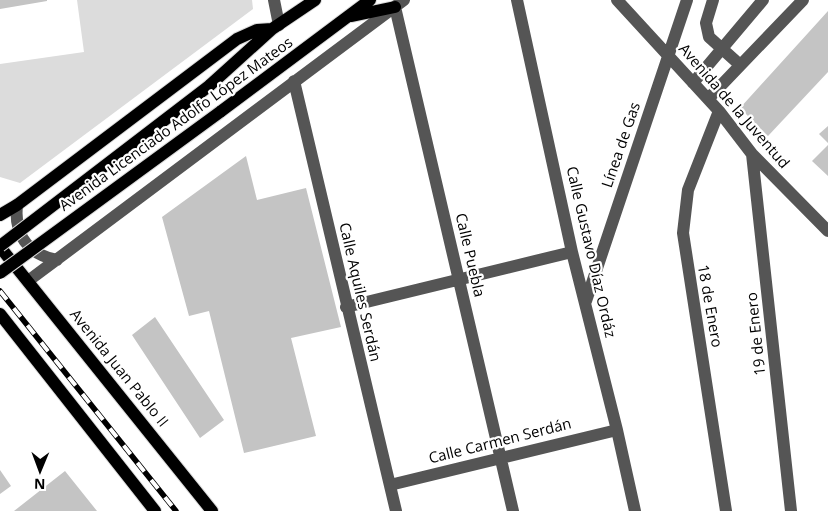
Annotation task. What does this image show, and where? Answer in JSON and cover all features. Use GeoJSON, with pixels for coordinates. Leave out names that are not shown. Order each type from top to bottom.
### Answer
{"type":"FeatureCollection","features":[{"type":"Feature","properties":{"kind":"main road","name":"Avenida Licenciado Adolfo López Mateos"},"geometry":{"type":"LineString","coordinates":[[0,247],[209,86],[276,27],[315,0]]}},
{"type":"Feature","properties":{"kind":"main road","name":"Avenida Licenciado Adolfo López Mateos"},"geometry":{"type":"LineString","coordinates":[[0,273],[370,0]]}},
{"type":"Feature","properties":{"kind":"main road"},"geometry":{"type":"LineString","coordinates":[[348,17],[399,4]]}},
{"type":"Feature","properties":{"kind":"main road"},"geometry":{"type":"LineString","coordinates":[[0,215],[237,39],[257,30],[276,27]]}},
{"type":"Feature","properties":{"kind":"main road","name":"Avenida Juan Pablo II"},"geometry":{"type":"LineString","coordinates":[[0,247],[212,511]]}},
{"type":"Feature","properties":{"kind":"main road"},"geometry":{"type":"LineString","coordinates":[[0,315],[155,511]]}},
{"type":"Feature","properties":{"kind":"street"},"geometry":{"type":"LineString","coordinates":[[274,0],[276,27]]}},
{"type":"Feature","properties":{"kind":"street","name":"Calle Gustavo Díaz Ordáz"},"geometry":{"type":"LineString","coordinates":[[517,0],[572,252],[586,301],[635,511]]}},
{"type":"Feature","properties":{"kind":"street","name":"Avenida de la Juventud"},"geometry":{"type":"LineString","coordinates":[[617,0],[719,111],[752,154],[828,231]]}},
{"type":"Feature","properties":{"kind":"street","name":"Línea de Gas"},"geometry":{"type":"LineString","coordinates":[[586,301],[687,0]]}},
{"type":"Feature","properties":{"kind":"street"},"geometry":{"type":"LineString","coordinates":[[693,83],[764,0]]}},
{"type":"Feature","properties":{"kind":"street"},"geometry":{"type":"LineString","coordinates":[[708,99],[739,64],[803,0]]}},
{"type":"Feature","properties":{"kind":"street"},"geometry":{"type":"LineString","coordinates":[[28,281],[399,4]]}},
{"type":"Feature","properties":{"kind":"street","name":"Calle Puebla"},"geometry":{"type":"LineString","coordinates":[[399,4],[459,280],[513,511]]}},
{"type":"Feature","properties":{"kind":"street"},"geometry":{"type":"LineString","coordinates":[[712,4],[706,22],[710,37],[739,64]]}},
{"type":"Feature","properties":{"kind":"street","name":"Calle Aquiles Serdán"},"geometry":{"type":"LineString","coordinates":[[294,81],[346,307],[396,511]]}},
{"type":"Feature","properties":{"kind":"street","name":"18 de Enero"},"geometry":{"type":"LineString","coordinates":[[719,111],[688,190],[683,233],[726,511]]}},
{"type":"Feature","properties":{"kind":"street","name":"19 de Enero"},"geometry":{"type":"LineString","coordinates":[[752,154],[791,511]]}},
{"type":"Feature","properties":{"kind":"street"},"geometry":{"type":"LineString","coordinates":[[17,204],[16,218],[18,230],[24,242],[44,258],[57,260]]}},
{"type":"Feature","properties":{"kind":"street"},"geometry":{"type":"LineString","coordinates":[[346,307],[572,252]]}},
{"type":"Feature","properties":{"kind":"street","name":"Calle Carmen Serdán"},"geometry":{"type":"LineString","coordinates":[[390,485],[617,430]]}},
{"type":"Feature","properties":{"kind":"shaded area"},"geometry":{"type":"Polygon","coordinates":[[[77,0],[252,0],[253,9],[20,183],[0,177],[0,64],[84,52],[77,0]]]}},
{"type":"Feature","properties":{"kind":"building"},"geometry":{"type":"Polygon","coordinates":[[[0,0],[47,0],[47,1],[0,9],[0,0]]]}},
{"type":"Feature","properties":{"kind":"building"},"geometry":{"type":"Polygon","coordinates":[[[828,11],[828,72],[768,136],[740,108],[828,11]]]}},
{"type":"Feature","properties":{"kind":"building"},"geometry":{"type":"Polygon","coordinates":[[[828,126],[828,143],[819,134],[828,126]]]}},
{"type":"Feature","properties":{"kind":"building"},"geometry":{"type":"Polygon","coordinates":[[[828,145],[828,176],[812,161],[828,145]]]}},
{"type":"Feature","properties":{"kind":"building"},"geometry":{"type":"Polygon","coordinates":[[[246,156],[257,200],[306,188],[341,327],[291,338],[316,436],[244,453],[209,311],[189,316],[162,217],[246,156]]]}},
{"type":"Feature","properties":{"kind":"building"},"geometry":{"type":"Polygon","coordinates":[[[155,317],[224,420],[200,438],[132,335],[155,317]]]}},
{"type":"Feature","properties":{"kind":"building"},"geometry":{"type":"Polygon","coordinates":[[[0,470],[11,486],[0,494],[0,470]]]}},
{"type":"Feature","properties":{"kind":"building"},"geometry":{"type":"Polygon","coordinates":[[[65,471],[97,511],[14,511],[65,471]]]}},
{"type":"Feature","properties":{"kind":"railway"},"geometry":{"type":"LineString","coordinates":[[0,291],[176,511]]}}]}
